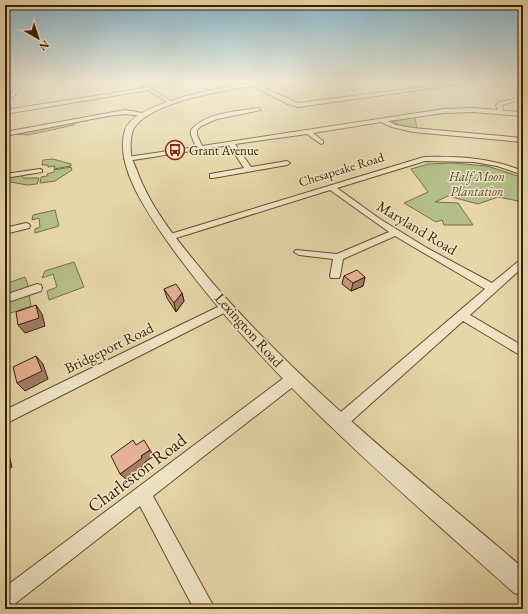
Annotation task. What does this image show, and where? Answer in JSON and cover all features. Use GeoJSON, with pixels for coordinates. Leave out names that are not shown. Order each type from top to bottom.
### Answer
{"type":"FeatureCollection","features":[{"type":"Feature","properties":{"kind":"street"},"geometry":{"type":"LineString","coordinates":[[5,112],[20,110]]}},
{"type":"Feature","properties":{"kind":"street","name":"Lexington Road"},"geometry":{"type":"LineString","coordinates":[[156,110],[145,114],[132,123],[126,134],[127,158],[139,190],[170,237],[226,308],[294,378],[340,422],[523,584]]}},
{"type":"Feature","properties":{"kind":"street"},"geometry":{"type":"LineString","coordinates":[[200,148],[194,135],[194,130],[201,124],[224,116],[258,110]]}},
{"type":"Feature","properties":{"kind":"street"},"geometry":{"type":"LineString","coordinates":[[127,158],[448,110],[523,114]]}},
{"type":"Feature","properties":{"kind":"street"},"geometry":{"type":"LineString","coordinates":[[5,135],[23,137],[77,125],[86,117],[120,112],[145,114]]}},
{"type":"Feature","properties":{"kind":"street"},"geometry":{"type":"LineString","coordinates":[[381,120],[394,126],[419,131],[523,140]]}},
{"type":"Feature","properties":{"kind":"street"},"geometry":{"type":"LineString","coordinates":[[307,131],[321,142]]}},
{"type":"Feature","properties":{"kind":"street"},"geometry":{"type":"LineString","coordinates":[[230,143],[249,170]]}},
{"type":"Feature","properties":{"kind":"street","name":"Chesapeake Road"},"geometry":{"type":"LineString","coordinates":[[170,237],[424,159],[474,159],[502,165],[523,173]]}},
{"type":"Feature","properties":{"kind":"street"},"geometry":{"type":"LineString","coordinates":[[213,176],[287,163]]}},
{"type":"Feature","properties":{"kind":"street"},"geometry":{"type":"LineString","coordinates":[[5,176],[40,171]]}},
{"type":"Feature","properties":{"kind":"street","name":"Maryland Road"},"geometry":{"type":"LineString","coordinates":[[330,187],[396,232],[492,288]]}},
{"type":"Feature","properties":{"kind":"street"},"geometry":{"type":"LineString","coordinates":[[5,231],[26,226]]}},
{"type":"Feature","properties":{"kind":"street"},"geometry":{"type":"LineString","coordinates":[[299,252],[338,257],[396,232]]}},
{"type":"Feature","properties":{"kind":"street"},"geometry":{"type":"LineString","coordinates":[[335,276],[338,257]]}},
{"type":"Feature","properties":{"kind":"street"},"geometry":{"type":"LineString","coordinates":[[340,422],[523,262]]}},
{"type":"Feature","properties":{"kind":"street"},"geometry":{"type":"LineString","coordinates":[[5,299],[37,288]]}},
{"type":"Feature","properties":{"kind":"street","name":"Bridgeport Road"},"geometry":{"type":"LineString","coordinates":[[5,417],[226,308]]}},
{"type":"Feature","properties":{"kind":"street"},"geometry":{"type":"LineString","coordinates":[[462,315],[523,352]]}},
{"type":"Feature","properties":{"kind":"street","name":"Charleston Road"},"geometry":{"type":"LineString","coordinates":[[5,599],[294,378]]}},
{"type":"Feature","properties":{"kind":"street"},"geometry":{"type":"LineString","coordinates":[[142,493],[205,609]]}},
{"type":"Feature","properties":{"kind":"green space"},"geometry":{"type":"Polygon","coordinates":[[[415,117],[417,129],[392,122],[415,117]]]}},
{"type":"Feature","properties":{"kind":"green space"},"geometry":{"type":"Polygon","coordinates":[[[78,121],[74,125],[28,135],[16,134],[78,121]]]}},
{"type":"Feature","properties":{"kind":"green space"},"geometry":{"type":"Polygon","coordinates":[[[53,159],[71,164],[71,166],[54,169],[55,166],[48,167],[48,165],[42,165],[43,160],[53,159]]]}},
{"type":"Feature","properties":{"kind":"green space","name":"Half Moon Plantation"},"geometry":{"type":"Polygon","coordinates":[[[453,163],[487,166],[523,178],[523,202],[498,197],[478,204],[448,196],[435,202],[458,203],[473,225],[444,225],[442,220],[436,222],[404,203],[428,192],[411,169],[428,164],[453,163]]]}},
{"type":"Feature","properties":{"kind":"green space"},"geometry":{"type":"Polygon","coordinates":[[[71,167],[72,170],[55,181],[40,183],[41,177],[47,176],[47,174],[54,172],[54,170],[71,167]]]}},
{"type":"Feature","properties":{"kind":"green space"},"geometry":{"type":"Polygon","coordinates":[[[22,175],[23,178],[39,178],[37,184],[27,185],[5,181],[5,178],[22,175]]]}},
{"type":"Feature","properties":{"kind":"green space"},"geometry":{"type":"Polygon","coordinates":[[[55,210],[59,226],[35,233],[35,229],[40,227],[39,218],[32,220],[33,215],[55,210]]]}},
{"type":"Feature","properties":{"kind":"green space"},"geometry":{"type":"Polygon","coordinates":[[[74,262],[84,287],[49,300],[47,291],[57,287],[53,274],[42,278],[45,271],[74,262]]]}},
{"type":"Feature","properties":{"kind":"green space"},"geometry":{"type":"Polygon","coordinates":[[[25,277],[29,288],[5,296],[5,284],[25,277]]]}},
{"type":"Feature","properties":{"kind":"green space"},"geometry":{"type":"Polygon","coordinates":[[[29,295],[31,306],[5,315],[5,303],[29,295]]]}},
{"type":"Feature","properties":{"kind":"building"},"geometry":{"type":"Polygon","coordinates":[[[357,270],[365,277],[353,283],[344,276],[357,270]]]}},
{"type":"Feature","properties":{"kind":"building"},"geometry":{"type":"Polygon","coordinates":[[[176,284],[182,293],[174,303],[164,289],[176,284]]]}},
{"type":"Feature","properties":{"kind":"building"},"geometry":{"type":"Polygon","coordinates":[[[36,305],[39,318],[18,325],[16,312],[36,305]]]}},
{"type":"Feature","properties":{"kind":"building"},"geometry":{"type":"Polygon","coordinates":[[[36,356],[42,371],[17,383],[13,367],[36,356]]]}},
{"type":"Feature","properties":{"kind":"building"},"geometry":{"type":"Polygon","coordinates":[[[133,440],[136,445],[144,440],[150,450],[141,456],[142,458],[120,474],[111,456],[133,440]]]}},
{"type":"Feature","properties":{"kind":"place","name":"Grant Avenue"},"geometry":{"type":"Point","coordinates":[175,150]}}]}
